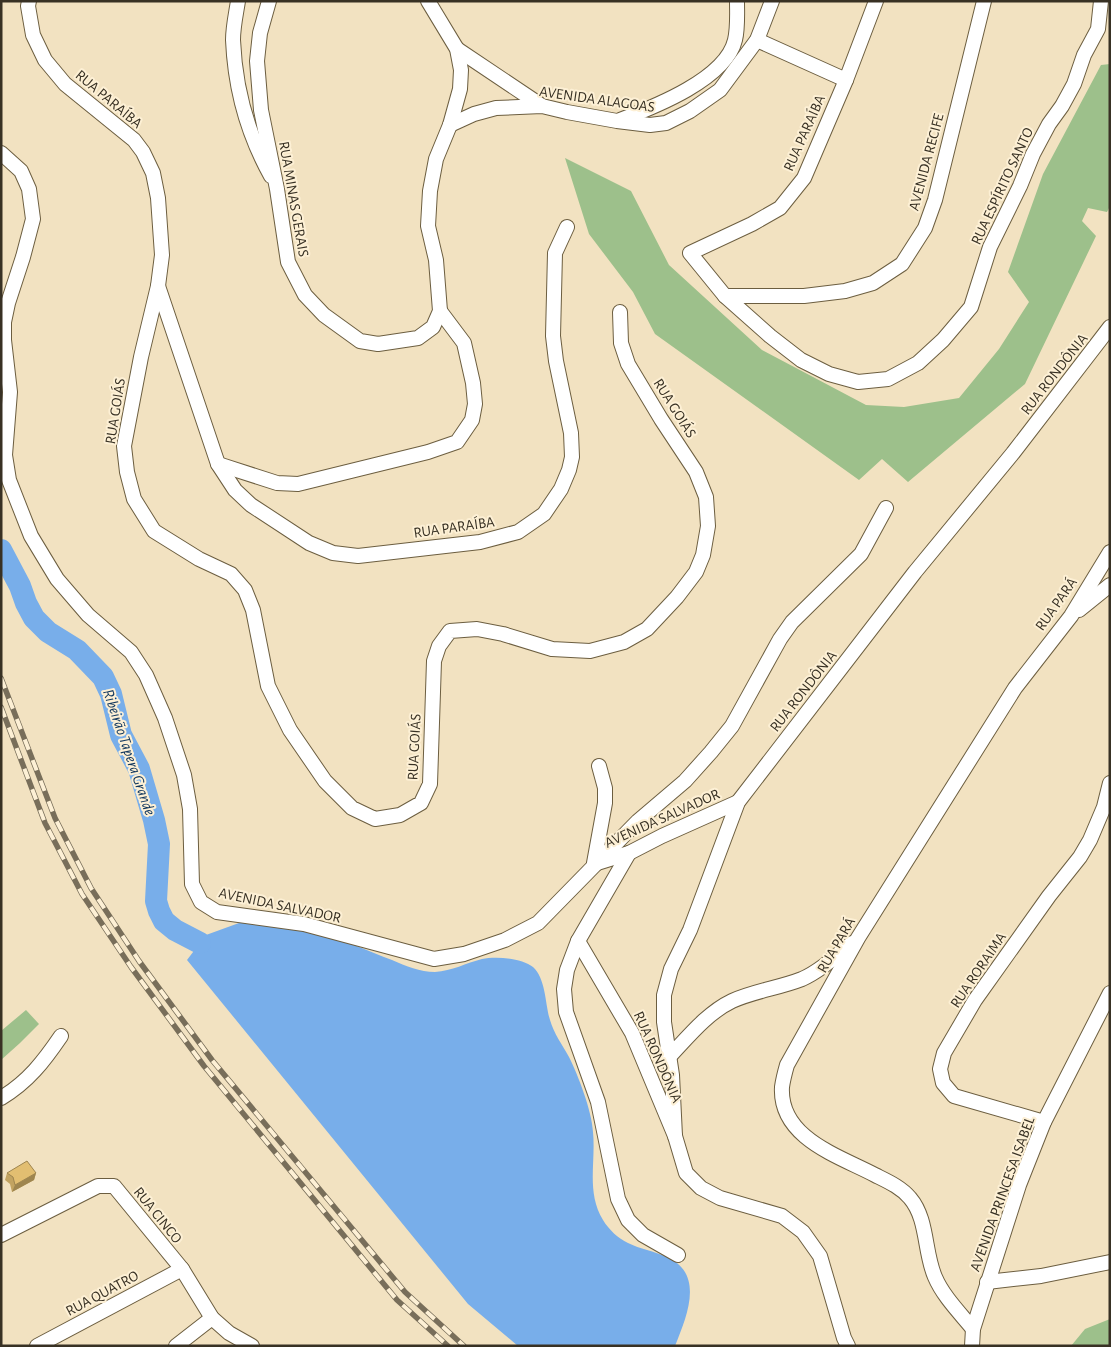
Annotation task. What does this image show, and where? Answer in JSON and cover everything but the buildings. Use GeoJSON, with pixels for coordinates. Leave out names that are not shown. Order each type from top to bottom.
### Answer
{"type":"FeatureCollection","features":[{"type":"Feature","properties":{"kind":"street","name":"RUA PARAÍBA"},"geometry":{"type":"LineString","coordinates":[[29,1],[28,6],[33,35],[45,60],[65,84],[134,140],[143,152],[153,173],[158,198],[162,255],[158,286],[218,464],[235,490],[251,506],[309,543],[333,553],[358,556],[480,542],[518,532],[544,514],[561,489],[570,470],[572,457],[571,434],[556,361],[553,336],[555,253],[567,227]]}},
{"type":"Feature","properties":{"kind":"street"},"geometry":{"type":"LineString","coordinates":[[238,1],[233,38],[236,69],[249,130],[257,151],[278,189]]}},
{"type":"Feature","properties":{"kind":"street","name":"RUA MINAS GERAIS"},"geometry":{"type":"LineString","coordinates":[[269,1],[260,33],[257,61],[261,110],[278,189],[288,262],[305,295],[324,315],[360,340],[378,344],[418,338],[433,328],[440,311]]}},
{"type":"Feature","properties":{"kind":"street"},"geometry":{"type":"LineString","coordinates":[[218,464],[276,483],[298,484],[428,452],[457,442],[472,420],[475,404],[473,383],[464,343],[440,311],[436,260],[428,226],[430,191],[436,159],[450,124],[460,89],[461,70],[457,49],[428,1]]}},
{"type":"Feature","properties":{"kind":"street"},"geometry":{"type":"LineString","coordinates":[[617,121],[669,99],[698,83],[715,70],[726,58],[735,41],[738,14],[736,1]]}},
{"type":"Feature","properties":{"kind":"street","name":"AVENIDA ALAGOAS"},"geometry":{"type":"LineString","coordinates":[[450,124],[474,114],[496,108],[542,106],[617,121],[650,125],[666,122],[690,111],[720,90],[757,40],[772,1]]}},
{"type":"Feature","properties":{"kind":"street","name":"RUA PARAÍBA"},"geometry":{"type":"LineString","coordinates":[[690,253],[752,224],[780,208],[804,178],[846,80],[876,1]]}},
{"type":"Feature","properties":{"kind":"street","name":"AVENIDA RECIFE"},"geometry":{"type":"LineString","coordinates":[[725,296],[804,296],[845,291],[873,283],[902,264],[925,228],[935,200],[984,1]]}},
{"type":"Feature","properties":{"kind":"street","name":"RUA ESPÍRITO SANTO"},"geometry":{"type":"LineString","coordinates":[[690,253],[725,296],[770,336],[801,360],[828,374],[858,382],[888,379],[918,363],[943,340],[971,307],[990,247],[1020,186],[1033,154],[1074,84],[1084,55],[1098,30],[1101,1]]}},
{"type":"Feature","properties":{"kind":"street"},"geometry":{"type":"LineString","coordinates":[[757,40],[846,80]]}},
{"type":"Feature","properties":{"kind":"street"},"geometry":{"type":"LineString","coordinates":[[457,49],[542,106]]}},
{"type":"Feature","properties":{"kind":"street","name":"AVENIDA SALVADOR"},"geometry":{"type":"LineString","coordinates":[[1,153],[21,171],[29,189],[33,219],[4,322],[4,340],[10,392],[5,455],[9,480],[31,536],[57,579],[88,615],[131,652],[146,676],[165,718],[184,775],[190,808],[192,884],[201,902],[217,912],[304,924],[434,959],[464,954],[505,940],[538,923],[594,864],[629,853],[738,802]]}},
{"type":"Feature","properties":{"kind":"street","name":"RUA GOIÁS"},"geometry":{"type":"LineString","coordinates":[[158,286],[141,357],[124,446],[127,472],[134,499],[154,531],[199,559],[231,574],[245,590],[253,610],[268,686],[290,730],[325,781],[352,808],[375,819],[400,814],[421,803],[430,784],[434,661],[439,646],[450,631],[477,629],[503,634],[552,649],[590,651],[624,642],[647,629],[677,597],[696,572],[702,555],[708,526],[706,497],[696,472],[628,364],[621,343],[620,312]]}},
{"type":"Feature","properties":{"kind":"street","name":"RUA RONDÔNIA"},"geometry":{"type":"LineString","coordinates":[[675,1136],[670,1057],[664,1022],[664,995],[671,970],[690,930],[738,802],[915,572],[1013,453],[1110,327]]}},
{"type":"Feature","properties":{"kind":"street"},"geometry":{"type":"LineString","coordinates":[[594,864],[638,820],[685,781],[711,752],[732,726],[780,639],[797,618],[861,554],[886,508]]}},
{"type":"Feature","properties":{"kind":"street","name":"RUA PARÁ"},"geometry":{"type":"LineString","coordinates":[[973,1329],[935,1278],[929,1260],[923,1225],[918,1210],[910,1197],[892,1183],[810,1142],[794,1126],[786,1111],[782,1088],[786,1065],[858,938],[1015,688],[1070,616],[1110,552]]}},
{"type":"Feature","properties":{"kind":"street"},"geometry":{"type":"LineString","coordinates":[[1070,616],[1110,585]]}},
{"type":"Feature","properties":{"kind":"street"},"geometry":{"type":"LineString","coordinates":[[594,864],[606,803],[606,788],[600,766]]}},
{"type":"Feature","properties":{"kind":"street","name":"RUA RORAIMA"},"geometry":{"type":"LineString","coordinates":[[1044,1122],[954,1096],[943,1083],[940,1069],[944,1053],[976,1000],[1049,896],[1080,857],[1090,840],[1104,807],[1110,783]]}},
{"type":"Feature","properties":{"kind":"street"},"geometry":{"type":"LineString","coordinates":[[629,853],[578,941],[567,970],[564,989],[566,1012],[598,1102],[618,1199],[628,1220],[643,1235],[678,1255]]}},
{"type":"Feature","properties":{"kind":"street"},"geometry":{"type":"LineString","coordinates":[[670,1057],[716,1011],[732,1001],[804,978],[824,966],[858,938]]}},
{"type":"Feature","properties":{"kind":"street","name":"RUA RONDÔNIA"},"geometry":{"type":"LineString","coordinates":[[578,941],[632,1033],[675,1136],[686,1173],[701,1188],[720,1198],[782,1216],[803,1232],[820,1256],[848,1346]]}},
{"type":"Feature","properties":{"kind":"street","name":"AVENIDA PRINCESA ISABEL"},"geometry":{"type":"LineString","coordinates":[[973,1329],[1019,1184],[1044,1122],[1110,993]]}},
{"type":"Feature","properties":{"kind":"street"},"geometry":{"type":"LineString","coordinates":[[1,1098],[18,1088],[45,1060],[61,1036]]}},
{"type":"Feature","properties":{"kind":"street","name":"RUA CINCO"},"geometry":{"type":"LineString","coordinates":[[1,1236],[98,1186],[114,1186],[182,1269],[212,1318]]}},
{"type":"Feature","properties":{"kind":"street"},"geometry":{"type":"LineString","coordinates":[[987,1282],[1041,1276],[1110,1262]]}},
{"type":"Feature","properties":{"kind":"street","name":"RUA QUATRO"},"geometry":{"type":"LineString","coordinates":[[37,1346],[182,1269]]}},
{"type":"Feature","properties":{"kind":"street"},"geometry":{"type":"LineString","coordinates":[[176,1346],[212,1318],[229,1332],[252,1346]]}},
{"type":"Feature","properties":{"kind":"street"},"geometry":{"type":"LineString","coordinates":[[972,1346],[973,1329]]}},
{"type":"Feature","properties":{"kind":"green space"},"geometry":{"type":"Polygon","coordinates":[[[1110,64],[1110,206],[1107,212],[1088,208],[1082,221],[1096,236],[1025,384],[908,482],[882,459],[859,480],[655,334],[633,292],[589,234],[565,158],[631,191],[669,265],[762,350],[866,405],[904,407],[959,398],[999,349],[1029,302],[1008,272],[1043,174],[1101,65],[1110,64]]]}},
{"type":"Feature","properties":{"kind":"green space"},"geometry":{"type":"Polygon","coordinates":[[[26,1010],[39,1024],[1,1060],[1,1031],[26,1010]]]}},
{"type":"Feature","properties":{"kind":"green space"},"geometry":{"type":"Polygon","coordinates":[[[1110,1319],[1110,1346],[1071,1346],[1085,1329],[1110,1319]]]}},
{"type":"Feature","properties":{"kind":"water"},"geometry":{"type":"Polygon","coordinates":[[[266,922],[327,935],[424,971],[435,972],[453,969],[482,959],[494,958],[509,958],[533,967],[543,985],[552,1025],[573,1065],[587,1104],[592,1123],[594,1143],[593,1188],[603,1220],[621,1239],[667,1257],[679,1264],[686,1274],[690,1297],[688,1309],[675,1346],[518,1346],[468,1304],[187,960],[206,935],[239,923],[266,922]]]}},
{"type":"Feature","properties":{"kind":"waterway","name":"Ribeirão Tapera Grande"},"geometry":{"type":"LineString","coordinates":[[1,550],[34,618],[48,632],[77,650],[103,677],[111,694],[121,735],[139,769],[154,820],[159,844],[156,901],[159,911],[164,921],[175,930],[200,943]]}},
{"type":"Feature","properties":{"kind":"railway"},"geometry":{"type":"LineString","coordinates":[[1,678],[55,818],[91,888],[139,961],[212,1060],[405,1292],[464,1346]]}},
{"type":"Feature","properties":{"kind":"railway"},"geometry":{"type":"LineString","coordinates":[[1,707],[45,823],[82,894],[131,967],[204,1066],[397,1300],[448,1346]]}}]}
